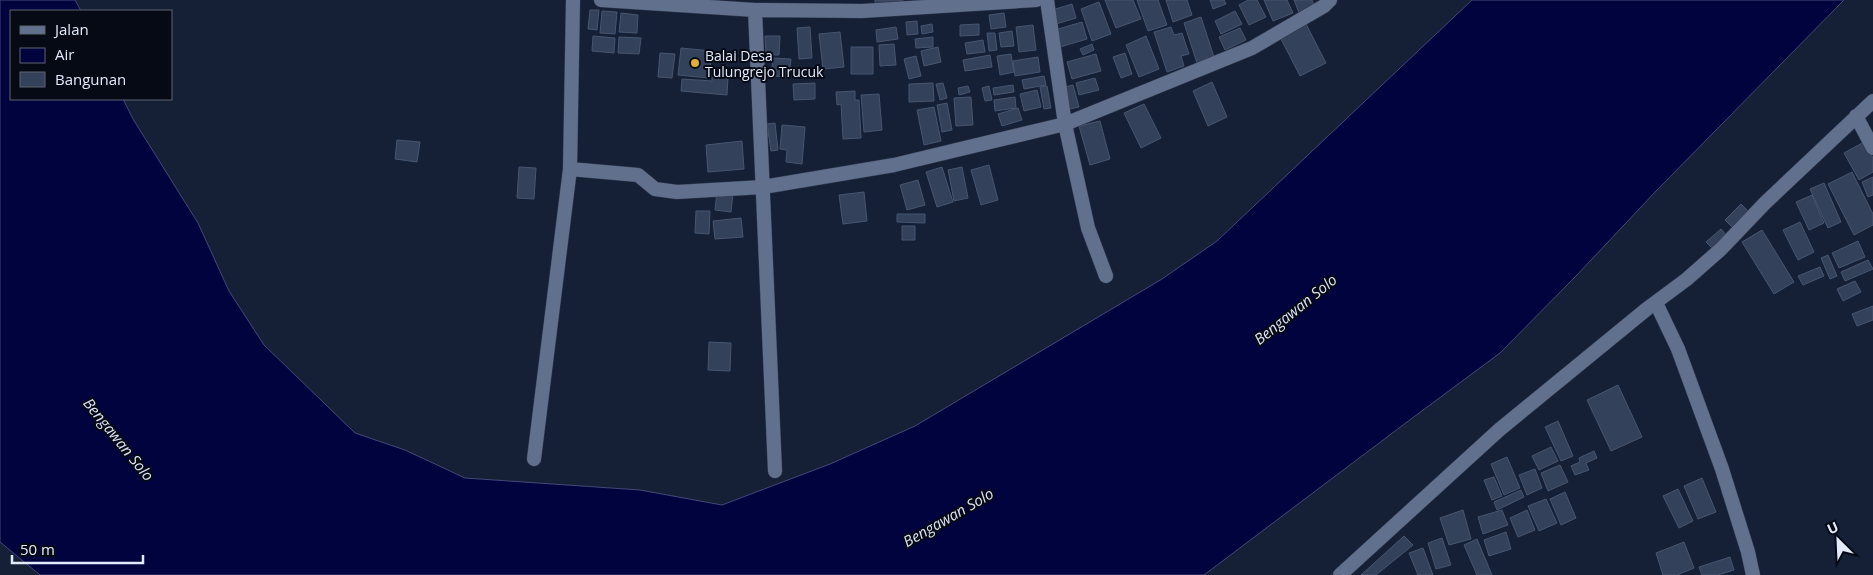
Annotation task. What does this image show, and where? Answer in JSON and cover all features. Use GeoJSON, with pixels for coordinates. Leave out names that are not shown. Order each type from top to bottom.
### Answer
{"type":"FeatureCollection","features":[{"type":"Feature","properties":{"kind":"street"},"geometry":{"type":"LineString","coordinates":[[534,459],[570,169],[573,0]]}},
{"type":"Feature","properties":{"kind":"street"},"geometry":{"type":"LineString","coordinates":[[601,0],[736,4],[755,10],[1036,0]]}},
{"type":"Feature","properties":{"kind":"street"},"geometry":{"type":"LineString","coordinates":[[1046,0],[1065,124],[1088,228],[1106,276]]}},
{"type":"Feature","properties":{"kind":"street"},"geometry":{"type":"LineString","coordinates":[[570,169],[638,175],[655,189],[665,191],[763,187],[894,165],[1065,124],[1252,48],[1324,6],[1330,0]]}},
{"type":"Feature","properties":{"kind":"street"},"geometry":{"type":"LineString","coordinates":[[755,10],[775,471]]}},
{"type":"Feature","properties":{"kind":"street"},"geometry":{"type":"LineString","coordinates":[[1340,575],[1499,430],[1687,279],[1721,249],[1765,203],[1873,101]]}},
{"type":"Feature","properties":{"kind":"street"},"geometry":{"type":"LineString","coordinates":[[1856,116],[1873,148]]}},
{"type":"Feature","properties":{"kind":"street"},"geometry":{"type":"LineString","coordinates":[[1656,302],[1678,348],[1722,469],[1748,552],[1753,575]]}},
{"type":"Feature","properties":{"kind":"water","name":"Bengawan Solo"},"geometry":{"type":"Polygon","coordinates":[[[0,0],[75,0],[80,10],[10,10],[10,100],[124,100],[133,119],[198,223],[229,291],[264,345],[355,433],[405,450],[465,478],[640,490],[722,505],[830,464],[915,426],[1162,279],[1217,241],[1472,0],[1844,0],[1500,353],[1204,575],[40,575],[0,542],[0,0]]]}},
{"type":"Feature","properties":{"kind":"building"},"geometry":{"type":"Polygon","coordinates":[[[875,0],[903,0],[902,6],[875,4],[875,0]]]}},
{"type":"Feature","properties":{"kind":"building"},"geometry":{"type":"Polygon","coordinates":[[[1105,0],[1133,0],[1141,19],[1116,28],[1105,0]]]}},
{"type":"Feature","properties":{"kind":"building"},"geometry":{"type":"Polygon","coordinates":[[[1137,0],[1158,0],[1167,25],[1148,31],[1137,0]]]}},
{"type":"Feature","properties":{"kind":"building"},"geometry":{"type":"Polygon","coordinates":[[[1166,0],[1187,0],[1192,15],[1173,22],[1166,0]]]}},
{"type":"Feature","properties":{"kind":"building"},"geometry":{"type":"Polygon","coordinates":[[[1210,0],[1224,0],[1226,4],[1213,9],[1210,0]]]}},
{"type":"Feature","properties":{"kind":"building"},"geometry":{"type":"Polygon","coordinates":[[[1248,0],[1257,0],[1266,17],[1249,25],[1239,5],[1248,0]]]}},
{"type":"Feature","properties":{"kind":"building"},"geometry":{"type":"Polygon","coordinates":[[[1264,0],[1287,0],[1293,13],[1273,21],[1264,0]]]}},
{"type":"Feature","properties":{"kind":"building"},"geometry":{"type":"Polygon","coordinates":[[[1294,0],[1312,0],[1315,8],[1300,15],[1294,0]]]}},
{"type":"Feature","properties":{"kind":"building"},"geometry":{"type":"Polygon","coordinates":[[[1099,2],[1111,34],[1092,41],[1081,9],[1099,2]]]}},
{"type":"Feature","properties":{"kind":"building"},"geometry":{"type":"Polygon","coordinates":[[[1072,4],[1076,18],[1056,24],[1052,10],[1072,4]]]}},
{"type":"Feature","properties":{"kind":"building"},"geometry":{"type":"Polygon","coordinates":[[[590,10],[599,10],[597,30],[588,29],[590,10]]]}},
{"type":"Feature","properties":{"kind":"building"},"geometry":{"type":"Polygon","coordinates":[[[602,11],[617,12],[615,34],[600,33],[602,11]]]}},
{"type":"Feature","properties":{"kind":"building"},"geometry":{"type":"Polygon","coordinates":[[[1235,11],[1242,24],[1221,34],[1215,21],[1235,11]]]}},
{"type":"Feature","properties":{"kind":"building"},"geometry":{"type":"Polygon","coordinates":[[[621,13],[638,15],[637,33],[619,32],[621,13]]]}},
{"type":"Feature","properties":{"kind":"building"},"geometry":{"type":"Polygon","coordinates":[[[1004,13],[1006,27],[991,29],[989,15],[1004,13]]]}},
{"type":"Feature","properties":{"kind":"building"},"geometry":{"type":"Polygon","coordinates":[[[1201,17],[1214,57],[1197,63],[1184,23],[1201,17]]]}},
{"type":"Feature","properties":{"kind":"building"},"geometry":{"type":"Polygon","coordinates":[[[917,21],[918,34],[907,35],[906,22],[917,21]]]}},
{"type":"Feature","properties":{"kind":"building"},"geometry":{"type":"Polygon","coordinates":[[[1082,22],[1087,39],[1060,47],[1055,30],[1082,22]]]}},
{"type":"Feature","properties":{"kind":"building"},"geometry":{"type":"Polygon","coordinates":[[[932,24],[933,32],[922,34],[921,26],[932,24]]]}},
{"type":"Feature","properties":{"kind":"building"},"geometry":{"type":"Polygon","coordinates":[[[979,24],[979,35],[960,36],[960,25],[979,24]]]}},
{"type":"Feature","properties":{"kind":"building"},"geometry":{"type":"Polygon","coordinates":[[[1306,24],[1326,63],[1300,76],[1280,37],[1306,24]]]}},
{"type":"Feature","properties":{"kind":"building"},"geometry":{"type":"Polygon","coordinates":[[[1033,25],[1036,50],[1019,52],[1016,27],[1033,25]]]}},
{"type":"Feature","properties":{"kind":"building"},"geometry":{"type":"Polygon","coordinates":[[[810,27],[812,58],[799,59],[797,28],[810,27]]]}},
{"type":"Feature","properties":{"kind":"building"},"geometry":{"type":"Polygon","coordinates":[[[896,27],[898,39],[877,42],[876,30],[896,27]]]}},
{"type":"Feature","properties":{"kind":"building"},"geometry":{"type":"Polygon","coordinates":[[[1171,27],[1174,35],[1182,33],[1189,54],[1181,56],[1184,66],[1167,72],[1154,32],[1171,27]]]}},
{"type":"Feature","properties":{"kind":"building"},"geometry":{"type":"Polygon","coordinates":[[[1240,28],[1246,40],[1225,50],[1219,37],[1240,28]]]}},
{"type":"Feature","properties":{"kind":"building"},"geometry":{"type":"Polygon","coordinates":[[[1012,31],[1014,46],[1001,47],[999,33],[1012,31]]]}},
{"type":"Feature","properties":{"kind":"building"},"geometry":{"type":"Polygon","coordinates":[[[840,32],[844,67],[823,69],[819,34],[840,32]]]}},
{"type":"Feature","properties":{"kind":"building"},"geometry":{"type":"Polygon","coordinates":[[[987,33],[995,33],[997,50],[989,51],[987,33]]]}},
{"type":"Feature","properties":{"kind":"building"},"geometry":{"type":"Polygon","coordinates":[[[593,36],[615,38],[614,53],[592,51],[593,36]]]}},
{"type":"Feature","properties":{"kind":"building"},"geometry":{"type":"Polygon","coordinates":[[[765,36],[780,36],[779,55],[766,55],[765,36]]]}},
{"type":"Feature","properties":{"kind":"building"},"geometry":{"type":"Polygon","coordinates":[[[1146,36],[1159,69],[1139,77],[1126,45],[1146,36]]]}},
{"type":"Feature","properties":{"kind":"building"},"geometry":{"type":"Polygon","coordinates":[[[619,37],[641,38],[639,54],[618,53],[619,37]]]}},
{"type":"Feature","properties":{"kind":"building"},"geometry":{"type":"Polygon","coordinates":[[[933,37],[933,47],[916,48],[915,39],[933,37]]]}},
{"type":"Feature","properties":{"kind":"building"},"geometry":{"type":"Polygon","coordinates":[[[983,40],[985,52],[967,54],[965,43],[983,40]]]}},
{"type":"Feature","properties":{"kind":"building"},"geometry":{"type":"Polygon","coordinates":[[[894,44],[896,65],[880,66],[879,45],[894,44]]]}},
{"type":"Feature","properties":{"kind":"building"},"geometry":{"type":"Polygon","coordinates":[[[1092,44],[1094,50],[1083,55],[1080,49],[1092,44]]]}},
{"type":"Feature","properties":{"kind":"building"},"geometry":{"type":"Polygon","coordinates":[[[851,47],[873,47],[873,74],[851,74],[851,47]]]}},
{"type":"Feature","properties":{"kind":"building"},"geometry":{"type":"Polygon","coordinates":[[[938,47],[941,62],[924,66],[921,51],[938,47]]]}},
{"type":"Feature","properties":{"kind":"building","name":"Balai Desa Tulungrejo Trucuk"},"geometry":{"type":"Polygon","coordinates":[[[681,48],[712,51],[709,78],[678,75],[681,48]]]}},
{"type":"Feature","properties":{"kind":"building"},"geometry":{"type":"Polygon","coordinates":[[[660,53],[675,54],[672,78],[658,77],[660,53]]]}},
{"type":"Feature","properties":{"kind":"building"},"geometry":{"type":"Polygon","coordinates":[[[1125,53],[1132,74],[1121,78],[1113,57],[1125,53]]]}},
{"type":"Feature","properties":{"kind":"building"},"geometry":{"type":"Polygon","coordinates":[[[1011,54],[1014,72],[1000,75],[997,56],[1011,54]]]}},
{"type":"Feature","properties":{"kind":"building"},"geometry":{"type":"Polygon","coordinates":[[[1096,54],[1101,71],[1072,79],[1067,62],[1096,54]]]}},
{"type":"Feature","properties":{"kind":"building"},"geometry":{"type":"Polygon","coordinates":[[[990,55],[992,67],[965,71],[963,60],[990,55]]]}},
{"type":"Feature","properties":{"kind":"building"},"geometry":{"type":"Polygon","coordinates":[[[916,56],[921,76],[909,79],[904,59],[916,56]]]}},
{"type":"Feature","properties":{"kind":"building"},"geometry":{"type":"Polygon","coordinates":[[[1038,57],[1040,72],[1015,76],[1013,61],[1038,57]]]}},
{"type":"Feature","properties":{"kind":"building"},"geometry":{"type":"Polygon","coordinates":[[[773,58],[791,59],[789,77],[771,76],[773,58]]]}},
{"type":"Feature","properties":{"kind":"building","name":"Balai Desa Tulungrejo Trucuk"},"geometry":{"type":"Polygon","coordinates":[[[712,75],[728,76],[727,95],[681,91],[682,79],[712,81],[712,75]]]}},
{"type":"Feature","properties":{"kind":"building"},"geometry":{"type":"Polygon","coordinates":[[[1044,76],[1046,85],[1024,89],[1022,80],[1044,76]]]}},
{"type":"Feature","properties":{"kind":"building"},"geometry":{"type":"Polygon","coordinates":[[[1095,78],[1099,90],[1079,95],[1076,83],[1095,78]]]}},
{"type":"Feature","properties":{"kind":"building"},"geometry":{"type":"Polygon","coordinates":[[[1212,82],[1227,117],[1208,126],[1193,91],[1212,82]]]}},
{"type":"Feature","properties":{"kind":"building"},"geometry":{"type":"Polygon","coordinates":[[[815,83],[815,99],[794,100],[793,84],[815,83]]]}},
{"type":"Feature","properties":{"kind":"building"},"geometry":{"type":"Polygon","coordinates":[[[933,83],[934,101],[909,102],[909,84],[933,83]]]}},
{"type":"Feature","properties":{"kind":"building"},"geometry":{"type":"Polygon","coordinates":[[[943,83],[947,98],[940,100],[936,84],[943,83]]]}},
{"type":"Feature","properties":{"kind":"building"},"geometry":{"type":"Polygon","coordinates":[[[1013,85],[1014,92],[994,95],[993,88],[1013,85]]]}},
{"type":"Feature","properties":{"kind":"building"},"geometry":{"type":"Polygon","coordinates":[[[1073,85],[1079,107],[1065,110],[1062,96],[1068,95],[1065,87],[1073,85]]]}},
{"type":"Feature","properties":{"kind":"building"},"geometry":{"type":"Polygon","coordinates":[[[968,86],[970,92],[959,95],[958,88],[968,86]]]}},
{"type":"Feature","properties":{"kind":"building"},"geometry":{"type":"Polygon","coordinates":[[[989,86],[992,100],[985,101],[982,88],[989,86]]]}},
{"type":"Feature","properties":{"kind":"building"},"geometry":{"type":"Polygon","coordinates":[[[1047,86],[1051,108],[1044,109],[1040,87],[1047,86]]]}},
{"type":"Feature","properties":{"kind":"building"},"geometry":{"type":"Polygon","coordinates":[[[1037,90],[1041,107],[1024,111],[1020,94],[1037,90]]]}},
{"type":"Feature","properties":{"kind":"building"},"geometry":{"type":"Polygon","coordinates":[[[855,91],[855,100],[859,100],[861,138],[843,139],[841,104],[837,105],[836,92],[855,91]]]}},
{"type":"Feature","properties":{"kind":"building"},"geometry":{"type":"Polygon","coordinates":[[[879,94],[882,130],[864,132],[861,95],[879,94]]]}},
{"type":"Feature","properties":{"kind":"building"},"geometry":{"type":"Polygon","coordinates":[[[971,97],[973,125],[956,126],[954,98],[971,97]]]}},
{"type":"Feature","properties":{"kind":"building"},"geometry":{"type":"Polygon","coordinates":[[[1015,97],[1016,108],[995,111],[994,100],[1015,97]]]}},
{"type":"Feature","properties":{"kind":"building"},"geometry":{"type":"Polygon","coordinates":[[[947,103],[952,130],[942,132],[937,105],[947,103]]]}},
{"type":"Feature","properties":{"kind":"building"},"geometry":{"type":"Polygon","coordinates":[[[1144,104],[1161,138],[1141,148],[1124,113],[1144,104]]]}},
{"type":"Feature","properties":{"kind":"building"},"geometry":{"type":"Polygon","coordinates":[[[934,107],[941,141],[924,145],[917,110],[934,107]]]}},
{"type":"Feature","properties":{"kind":"building"},"geometry":{"type":"Polygon","coordinates":[[[1018,108],[1022,120],[1002,126],[998,114],[1018,108]]]}},
{"type":"Feature","properties":{"kind":"building"},"geometry":{"type":"Polygon","coordinates":[[[1100,121],[1110,159],[1090,165],[1079,126],[1100,121]]]}},
{"type":"Feature","properties":{"kind":"building"},"geometry":{"type":"Polygon","coordinates":[[[775,123],[778,150],[771,151],[767,124],[775,123]]]}},
{"type":"Feature","properties":{"kind":"building"},"geometry":{"type":"Polygon","coordinates":[[[782,125],[805,127],[802,164],[786,162],[787,150],[780,149],[782,125]]]}},
{"type":"Feature","properties":{"kind":"building"},"geometry":{"type":"Polygon","coordinates":[[[397,140],[420,142],[417,162],[395,159],[397,140]]]}},
{"type":"Feature","properties":{"kind":"building"},"geometry":{"type":"Polygon","coordinates":[[[742,141],[744,169],[708,172],[706,145],[742,141]]]}},
{"type":"Feature","properties":{"kind":"building"},"geometry":{"type":"Polygon","coordinates":[[[1864,142],[1873,158],[1873,172],[1859,180],[1844,153],[1864,142]]]}},
{"type":"Feature","properties":{"kind":"building"},"geometry":{"type":"Polygon","coordinates":[[[989,165],[998,200],[981,205],[971,170],[989,165]]]}},
{"type":"Feature","properties":{"kind":"building"},"geometry":{"type":"Polygon","coordinates":[[[519,167],[536,168],[534,199],[517,198],[519,167]]]}},
{"type":"Feature","properties":{"kind":"building"},"geometry":{"type":"Polygon","coordinates":[[[942,167],[953,202],[937,207],[926,172],[942,167]]]}},
{"type":"Feature","properties":{"kind":"building"},"geometry":{"type":"Polygon","coordinates":[[[962,167],[968,198],[954,201],[948,170],[962,167]]]}},
{"type":"Feature","properties":{"kind":"building"},"geometry":{"type":"Polygon","coordinates":[[[1852,172],[1873,214],[1873,225],[1854,235],[1828,184],[1852,172]]]}},
{"type":"Feature","properties":{"kind":"building"},"geometry":{"type":"Polygon","coordinates":[[[1873,177],[1873,195],[1868,197],[1862,182],[1873,177]]]}},
{"type":"Feature","properties":{"kind":"building"},"geometry":{"type":"Polygon","coordinates":[[[918,180],[925,205],[907,210],[900,185],[918,180]]]}},
{"type":"Feature","properties":{"kind":"building"},"geometry":{"type":"Polygon","coordinates":[[[1824,183],[1841,222],[1828,228],[1810,189],[1824,183]]]}},
{"type":"Feature","properties":{"kind":"building"},"geometry":{"type":"Polygon","coordinates":[[[717,191],[733,193],[731,212],[715,210],[717,191]]]}},
{"type":"Feature","properties":{"kind":"building"},"geometry":{"type":"Polygon","coordinates":[[[864,192],[867,221],[843,224],[839,195],[864,192]]]}},
{"type":"Feature","properties":{"kind":"building"},"geometry":{"type":"Polygon","coordinates":[[[1812,195],[1824,223],[1809,230],[1796,202],[1812,195]]]}},
{"type":"Feature","properties":{"kind":"building"},"geometry":{"type":"Polygon","coordinates":[[[1741,204],[1748,211],[1732,227],[1725,220],[1741,204]]]}},
{"type":"Feature","properties":{"kind":"building"},"geometry":{"type":"Polygon","coordinates":[[[696,211],[710,211],[709,234],[695,233],[696,211]]]}},
{"type":"Feature","properties":{"kind":"building"},"geometry":{"type":"Polygon","coordinates":[[[897,214],[925,214],[925,223],[897,222],[897,214]]]}},
{"type":"Feature","properties":{"kind":"building"},"geometry":{"type":"Polygon","coordinates":[[[741,218],[743,237],[715,239],[713,221],[741,218]]]}},
{"type":"Feature","properties":{"kind":"building"},"geometry":{"type":"Polygon","coordinates":[[[1800,222],[1814,252],[1798,260],[1783,230],[1800,222]]]}},
{"type":"Feature","properties":{"kind":"building"},"geometry":{"type":"Polygon","coordinates":[[[902,226],[915,226],[915,240],[902,240],[902,226]]]}},
{"type":"Feature","properties":{"kind":"building"},"geometry":{"type":"Polygon","coordinates":[[[1721,229],[1727,236],[1713,249],[1706,242],[1721,229]]]}},
{"type":"Feature","properties":{"kind":"building"},"geometry":{"type":"Polygon","coordinates":[[[1762,230],[1794,282],[1774,294],[1742,242],[1762,230]]]}},
{"type":"Feature","properties":{"kind":"building"},"geometry":{"type":"Polygon","coordinates":[[[1858,241],[1865,257],[1839,268],[1832,253],[1858,241]]]}},
{"type":"Feature","properties":{"kind":"building"},"geometry":{"type":"Polygon","coordinates":[[[1828,255],[1837,276],[1830,279],[1821,258],[1828,255]]]}},
{"type":"Feature","properties":{"kind":"building"},"geometry":{"type":"Polygon","coordinates":[[[1868,260],[1873,269],[1845,281],[1841,272],[1868,260]]]}},
{"type":"Feature","properties":{"kind":"building"},"geometry":{"type":"Polygon","coordinates":[[[1820,267],[1824,276],[1803,285],[1798,276],[1820,267]]]}},
{"type":"Feature","properties":{"kind":"building"},"geometry":{"type":"Polygon","coordinates":[[[1855,281],[1861,292],[1843,301],[1837,289],[1855,281]]]}},
{"type":"Feature","properties":{"kind":"building"},"geometry":{"type":"Polygon","coordinates":[[[1873,306],[1873,320],[1857,326],[1852,314],[1873,306]]]}},
{"type":"Feature","properties":{"kind":"building"},"geometry":{"type":"Polygon","coordinates":[[[709,342],[731,343],[730,371],[708,370],[709,342]]]}},
{"type":"Feature","properties":{"kind":"building"},"geometry":{"type":"Polygon","coordinates":[[[1618,385],[1642,437],[1611,451],[1587,400],[1618,385]]]}},
{"type":"Feature","properties":{"kind":"building"},"geometry":{"type":"Polygon","coordinates":[[[1558,421],[1573,456],[1561,461],[1545,427],[1558,421]]]}},
{"type":"Feature","properties":{"kind":"building"},"geometry":{"type":"Polygon","coordinates":[[[1551,447],[1558,461],[1539,470],[1532,456],[1551,447]]]}},
{"type":"Feature","properties":{"kind":"building"},"geometry":{"type":"Polygon","coordinates":[[[1594,451],[1597,458],[1586,463],[1589,470],[1575,475],[1571,466],[1580,462],[1579,458],[1594,451]]]}},
{"type":"Feature","properties":{"kind":"building"},"geometry":{"type":"Polygon","coordinates":[[[1507,457],[1520,488],[1504,495],[1491,464],[1507,457]]]}},
{"type":"Feature","properties":{"kind":"building"},"geometry":{"type":"Polygon","coordinates":[[[1560,465],[1568,482],[1548,491],[1541,473],[1560,465]]]}},
{"type":"Feature","properties":{"kind":"building"},"geometry":{"type":"Polygon","coordinates":[[[1535,469],[1542,488],[1527,495],[1519,475],[1535,469]]]}},
{"type":"Feature","properties":{"kind":"building"},"geometry":{"type":"Polygon","coordinates":[[[1494,477],[1502,496],[1492,500],[1484,480],[1494,477]]]}},
{"type":"Feature","properties":{"kind":"building"},"geometry":{"type":"Polygon","coordinates":[[[1702,478],[1716,512],[1698,519],[1684,486],[1702,478]]]}},
{"type":"Feature","properties":{"kind":"building"},"geometry":{"type":"Polygon","coordinates":[[[1678,489],[1693,521],[1679,528],[1663,496],[1678,489]]]}},
{"type":"Feature","properties":{"kind":"building"},"geometry":{"type":"Polygon","coordinates":[[[1521,490],[1524,497],[1497,510],[1494,502],[1521,490]]]}},
{"type":"Feature","properties":{"kind":"building"},"geometry":{"type":"Polygon","coordinates":[[[1565,492],[1576,518],[1561,525],[1550,499],[1565,492]]]}},
{"type":"Feature","properties":{"kind":"building"},"geometry":{"type":"Polygon","coordinates":[[[1546,499],[1557,523],[1539,531],[1528,506],[1546,499]]]}},
{"type":"Feature","properties":{"kind":"building"},"geometry":{"type":"Polygon","coordinates":[[[1463,510],[1471,539],[1449,545],[1440,518],[1463,510]]]}},
{"type":"Feature","properties":{"kind":"building"},"geometry":{"type":"Polygon","coordinates":[[[1502,510],[1508,525],[1483,534],[1478,517],[1502,510]]]}},
{"type":"Feature","properties":{"kind":"building"},"geometry":{"type":"Polygon","coordinates":[[[1527,510],[1535,530],[1518,537],[1510,518],[1527,510]]]}},
{"type":"Feature","properties":{"kind":"building"},"geometry":{"type":"Polygon","coordinates":[[[1506,532],[1511,549],[1489,556],[1484,540],[1506,532]]]}},
{"type":"Feature","properties":{"kind":"building"},"geometry":{"type":"Polygon","coordinates":[[[1404,536],[1413,545],[1376,575],[1361,575],[1404,536]]]}},
{"type":"Feature","properties":{"kind":"building"},"geometry":{"type":"Polygon","coordinates":[[[1442,538],[1451,565],[1436,569],[1428,543],[1442,538]]]}},
{"type":"Feature","properties":{"kind":"building"},"geometry":{"type":"Polygon","coordinates":[[[1477,539],[1492,575],[1477,575],[1464,545],[1477,539]]]}},
{"type":"Feature","properties":{"kind":"building"},"geometry":{"type":"Polygon","coordinates":[[[1684,542],[1694,568],[1677,575],[1663,575],[1656,553],[1684,542]]]}},
{"type":"Feature","properties":{"kind":"building"},"geometry":{"type":"Polygon","coordinates":[[[1423,548],[1433,575],[1418,575],[1409,553],[1423,548]]]}},
{"type":"Feature","properties":{"kind":"building"},"geometry":{"type":"Polygon","coordinates":[[[1730,557],[1734,570],[1718,575],[1702,575],[1699,567],[1730,557]]]}},
{"type":"Feature","properties":{"kind":"place","name":"Balai Desa Tulungrejo Trucuk"},"geometry":{"type":"Point","coordinates":[695,63]}}]}
